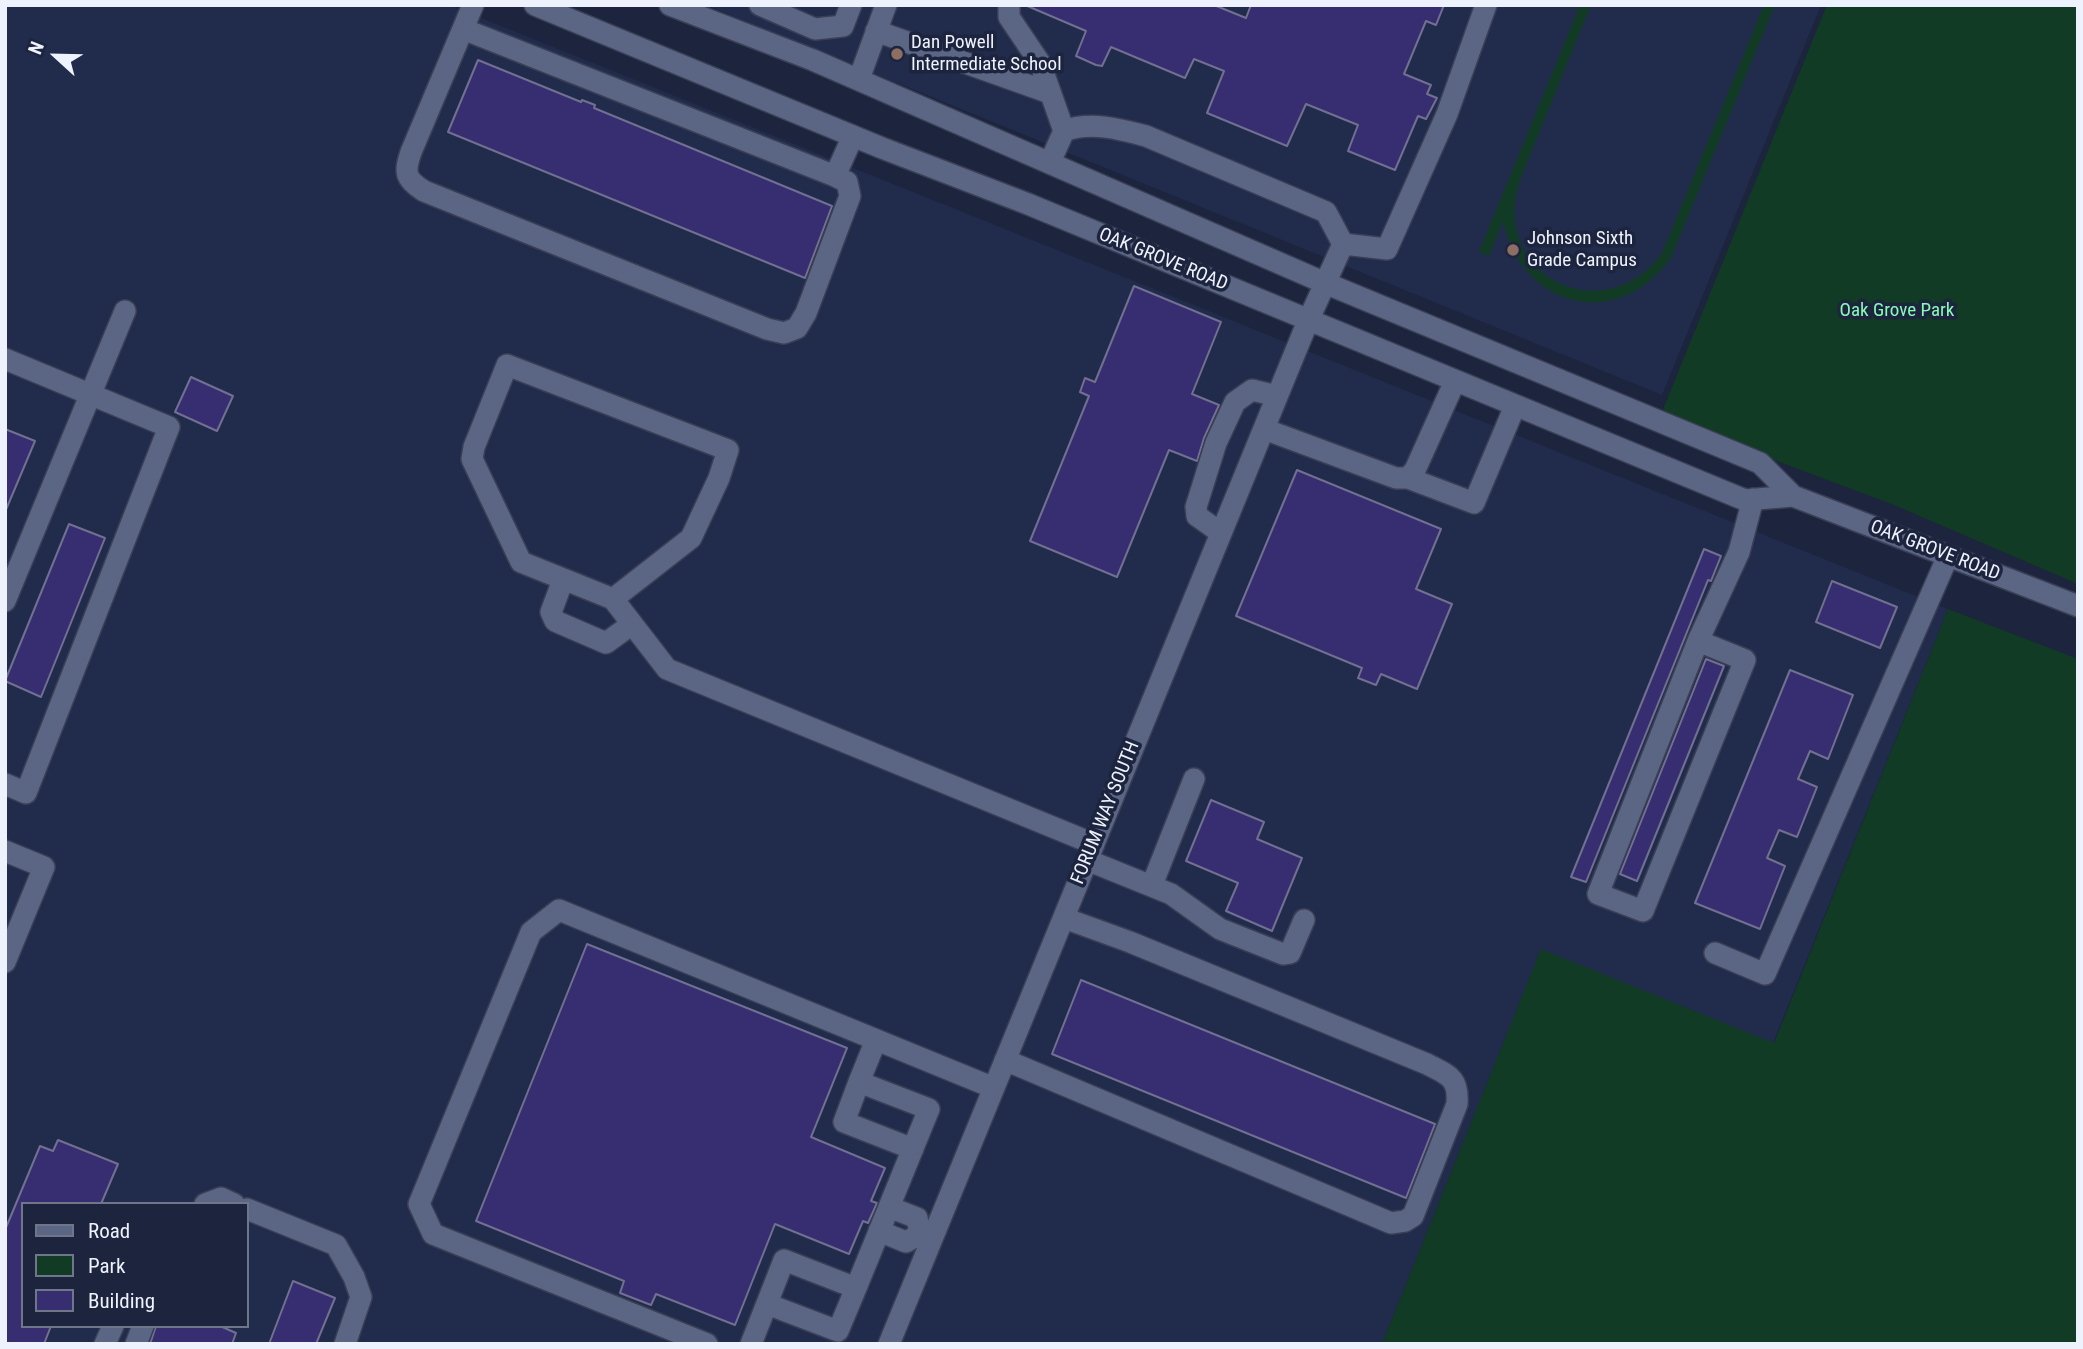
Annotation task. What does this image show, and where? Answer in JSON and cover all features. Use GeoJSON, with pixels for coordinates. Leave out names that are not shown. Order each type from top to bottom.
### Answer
{"type":"FeatureCollection","features":[{"type":"Feature","properties":{"kind":"street"},"geometry":{"type":"LineString","coordinates":[[463,29],[848,182],[850,196],[806,313],[797,328],[784,333],[767,329],[424,191],[411,183],[405,169],[472,5]]}},
{"type":"Feature","properties":{"kind":"street","name":"OAK GROVE ROAD"},"geometry":{"type":"LineString","coordinates":[[535,5],[853,136],[1028,204],[1745,500],[1793,496]]}},
{"type":"Feature","properties":{"kind":"street","name":"OAK GROVE ROAD"},"geometry":{"type":"LineString","coordinates":[[670,5],[859,79],[1325,283],[1760,463],[1793,496],[2078,606]]}},
{"type":"Feature","properties":{"kind":"street"},"geometry":{"type":"LineString","coordinates":[[760,5],[814,29],[843,26],[851,5]]}},
{"type":"Feature","properties":{"kind":"street"},"geometry":{"type":"LineString","coordinates":[[859,79],[886,5]]}},
{"type":"Feature","properties":{"kind":"street"},"geometry":{"type":"LineString","coordinates":[[1009,5],[1009,17],[1040,64],[1064,131],[1050,162]]}},
{"type":"Feature","properties":{"kind":"street"},"geometry":{"type":"LineString","coordinates":[[1064,131],[1074,128],[1115,128],[1146,136],[1326,212],[1343,244],[1387,249],[1447,114],[1486,5]]}},
{"type":"Feature","properties":{"kind":"street"},"geometry":{"type":"LineString","coordinates":[[876,31],[1050,93]]}},
{"type":"Feature","properties":{"kind":"street"},"geometry":{"type":"LineString","coordinates":[[835,176],[853,136]]}},
{"type":"Feature","properties":{"kind":"street","name":"FORUM WAY SOUTH"},"geometry":{"type":"LineString","coordinates":[[889,1344],[926,1236],[994,1088],[1308,321],[1343,244]]}},
{"type":"Feature","properties":{"kind":"street"},"geometry":{"type":"LineString","coordinates":[[5,601],[125,311]]}},
{"type":"Feature","properties":{"kind":"street"},"geometry":{"type":"LineString","coordinates":[[5,359],[169,427],[26,793],[5,784]]}},
{"type":"Feature","properties":{"kind":"street"},"geometry":{"type":"LineString","coordinates":[[613,599],[691,538],[719,478],[728,450],[507,365],[472,458],[521,562],[613,599],[667,669],[1090,852],[1171,894],[1220,929],[1283,954],[1290,953],[1304,920]]}},
{"type":"Feature","properties":{"kind":"street"},"geometry":{"type":"LineString","coordinates":[[1408,478],[1415,470],[1455,381]]}},
{"type":"Feature","properties":{"kind":"street"},"geometry":{"type":"LineString","coordinates":[[1221,533],[1197,516],[1196,507],[1216,443],[1235,402],[1252,390],[1277,396]]}},
{"type":"Feature","properties":{"kind":"street"},"geometry":{"type":"LineString","coordinates":[[1264,429],[1396,478],[1408,478],[1474,503],[1515,406]]}},
{"type":"Feature","properties":{"kind":"street"},"geometry":{"type":"LineString","coordinates":[[1698,641],[1745,660],[1643,911],[1598,894],[1698,641],[1739,552],[1753,499]]}},
{"type":"Feature","properties":{"kind":"street"},"geometry":{"type":"LineString","coordinates":[[1715,953],[1765,974],[1948,556]]}},
{"type":"Feature","properties":{"kind":"street"},"geometry":{"type":"LineString","coordinates":[[563,580],[551,612],[555,621],[606,643],[632,624]]}},
{"type":"Feature","properties":{"kind":"street"},"geometry":{"type":"LineString","coordinates":[[1152,885],[1194,779]]}},
{"type":"Feature","properties":{"kind":"street"},"geometry":{"type":"LineString","coordinates":[[5,851],[44,867],[5,962]]}},
{"type":"Feature","properties":{"kind":"street"},"geometry":{"type":"LineString","coordinates":[[706,1344],[433,1234],[419,1204],[531,933],[559,911],[994,1088]]}},
{"type":"Feature","properties":{"kind":"street"},"geometry":{"type":"LineString","coordinates":[[1005,1060],[1391,1223],[1413,1216],[1457,1104],[1458,1089],[1452,1077],[1427,1063],[1130,942],[1064,918]]}},
{"type":"Feature","properties":{"kind":"street"},"geometry":{"type":"LineString","coordinates":[[876,1040],[844,1122],[913,1149]]}},
{"type":"Feature","properties":{"kind":"street"},"geometry":{"type":"LineString","coordinates":[[767,1304],[838,1331],[856,1288],[929,1109],[859,1082]]}},
{"type":"Feature","properties":{"kind":"street"},"geometry":{"type":"LineString","coordinates":[[210,1202],[221,1198],[230,1202]]}},
{"type":"Feature","properties":{"kind":"street"},"geometry":{"type":"LineString","coordinates":[[879,1231],[906,1242],[926,1236],[917,1218],[889,1207]]}},
{"type":"Feature","properties":{"kind":"street"},"geometry":{"type":"LineString","coordinates":[[248,1209],[335,1245],[354,1277],[361,1297],[345,1344]]}},
{"type":"Feature","properties":{"kind":"street"},"geometry":{"type":"LineString","coordinates":[[751,1344],[784,1260],[856,1288]]}},
{"type":"Feature","properties":{"kind":"street"},"geometry":{"type":"LineString","coordinates":[[105,1344],[112,1328]]}},
{"type":"Feature","properties":{"kind":"shaded area"},"geometry":{"type":"Polygon","coordinates":[[[5,5],[449,5],[1948,609],[1773,1043],[1541,950],[1382,1344],[5,1344],[5,5]]]}},
{"type":"Feature","properties":{"kind":"shaded area","name":"Johnson Sixth Grade Campus"},"geometry":{"type":"Polygon","coordinates":[[[706,5],[1821,5],[1662,395],[706,5]]]}},
{"type":"Feature","properties":{"kind":"green space"},"geometry":{"type":"Polygon","coordinates":[[[1580,5],[1591,5],[1520,180],[1515,214],[1521,243],[1536,266],[1557,282],[1583,290],[1611,289],[1638,277],[1662,253],[1764,5],[1775,5],[1671,258],[1649,281],[1625,296],[1600,302],[1574,300],[1551,291],[1530,274],[1514,251],[1503,221],[1489,256],[1479,252],[1580,5]]]}},
{"type":"Feature","properties":{"kind":"green space","name":"Oak Grove Park"},"geometry":{"type":"Polygon","coordinates":[[[1827,5],[2078,5],[2078,584],[1894,505],[1660,417],[1827,5]]]}},
{"type":"Feature","properties":{"kind":"green space"},"geometry":{"type":"Polygon","coordinates":[[[1948,609],[2078,659],[2078,1344],[1382,1344],[1541,949],[1774,1043],[1948,609]]]}},
{"type":"Feature","properties":{"kind":"building"},"geometry":{"type":"Polygon","coordinates":[[[1025,5],[1214,5],[1246,18],[1251,5],[1444,5],[1436,25],[1426,21],[1404,74],[1431,85],[1427,94],[1437,98],[1426,119],[1418,116],[1395,170],[1348,151],[1358,125],[1306,104],[1287,146],[1207,113],[1224,71],[1194,59],[1185,78],[1111,47],[1102,66],[1096,65],[1076,56],[1086,31],[1025,5]]]}},
{"type":"Feature","properties":{"kind":"building"},"geometry":{"type":"Polygon","coordinates":[[[478,60],[581,102],[582,100],[595,105],[594,108],[832,206],[805,278],[448,132],[478,60]]]}},
{"type":"Feature","properties":{"kind":"building"},"geometry":{"type":"Polygon","coordinates":[[[1134,286],[1221,322],[1192,394],[1219,405],[1197,461],[1169,450],[1117,577],[1030,541],[1089,396],[1080,392],[1085,378],[1095,382],[1134,286]]]}},
{"type":"Feature","properties":{"kind":"building"},"geometry":{"type":"Polygon","coordinates":[[[191,377],[233,396],[217,431],[175,412],[191,377]]]}},
{"type":"Feature","properties":{"kind":"building"},"geometry":{"type":"Polygon","coordinates":[[[5,429],[35,441],[5,512],[5,429]]]}},
{"type":"Feature","properties":{"kind":"building"},"geometry":{"type":"Polygon","coordinates":[[[1297,470],[1441,529],[1416,589],[1452,604],[1417,689],[1381,674],[1376,685],[1358,678],[1362,668],[1236,616],[1297,470]]]}},
{"type":"Feature","properties":{"kind":"building"},"geometry":{"type":"Polygon","coordinates":[[[69,524],[105,538],[41,697],[5,681],[69,524]]]}},
{"type":"Feature","properties":{"kind":"building"},"geometry":{"type":"Polygon","coordinates":[[[1704,549],[1721,556],[1711,581],[1708,580],[1586,882],[1571,877],[1704,549]]]}},
{"type":"Feature","properties":{"kind":"building"},"geometry":{"type":"Polygon","coordinates":[[[1832,581],[1897,607],[1880,648],[1816,622],[1832,581]]]}},
{"type":"Feature","properties":{"kind":"building"},"geometry":{"type":"Polygon","coordinates":[[[1706,659],[1724,666],[1637,881],[1620,874],[1706,659]]]}},
{"type":"Feature","properties":{"kind":"building"},"geometry":{"type":"Polygon","coordinates":[[[1790,670],[1853,695],[1828,759],[1810,751],[1798,779],[1817,787],[1797,837],[1779,830],[1767,858],[1785,866],[1760,929],[1695,903],[1790,670]]]}},
{"type":"Feature","properties":{"kind":"building"},"geometry":{"type":"Polygon","coordinates":[[[1211,800],[1264,822],[1257,839],[1302,858],[1272,931],[1226,911],[1238,883],[1186,861],[1211,800]]]}},
{"type":"Feature","properties":{"kind":"building"},"geometry":{"type":"Polygon","coordinates":[[[587,944],[847,1048],[811,1137],[885,1168],[871,1201],[877,1203],[868,1223],[863,1221],[849,1254],[775,1224],[735,1325],[656,1294],[651,1305],[620,1293],[624,1281],[476,1221],[587,944]]]}},
{"type":"Feature","properties":{"kind":"building"},"geometry":{"type":"Polygon","coordinates":[[[1081,980],[1435,1124],[1406,1198],[1052,1054],[1081,980]]]}},
{"type":"Feature","properties":{"kind":"building"},"geometry":{"type":"Polygon","coordinates":[[[58,1140],[118,1164],[102,1202],[21,1202],[21,1328],[50,1328],[44,1344],[5,1344],[5,1230],[40,1146],[53,1151],[58,1140]]]}},
{"type":"Feature","properties":{"kind":"building"},"geometry":{"type":"Polygon","coordinates":[[[293,1281],[335,1298],[316,1344],[269,1344],[293,1281]]]}},
{"type":"Feature","properties":{"kind":"building"},"geometry":{"type":"Polygon","coordinates":[[[155,1328],[225,1328],[236,1333],[232,1344],[150,1344],[155,1328]]]}},
{"type":"Feature","properties":{"kind":"place","name":"Dan Powell Intermediate School"},"geometry":{"type":"Point","coordinates":[897,54]}},
{"type":"Feature","properties":{"kind":"place","name":"Johnson Sixth Grade Campus"},"geometry":{"type":"Point","coordinates":[1513,250]}}]}
